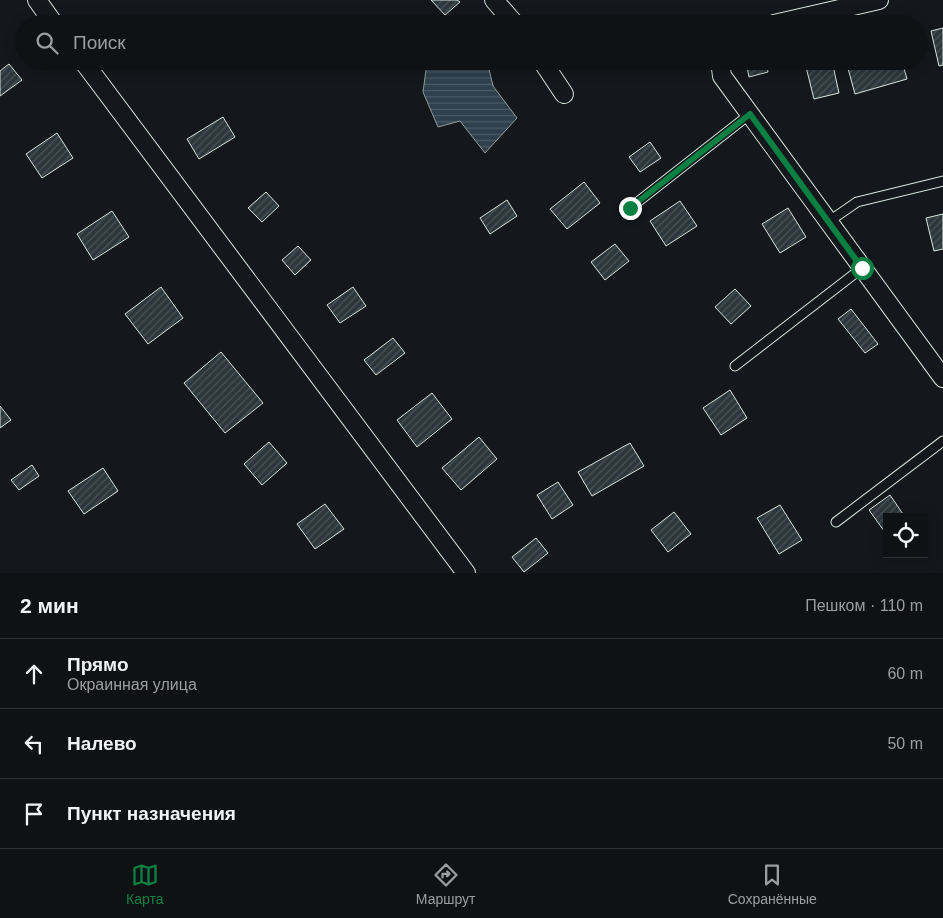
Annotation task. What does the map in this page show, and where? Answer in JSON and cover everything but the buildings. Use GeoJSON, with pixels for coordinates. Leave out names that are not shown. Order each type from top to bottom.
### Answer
{"type":"FeatureCollection","features":[{"type":"Feature","properties":{"kind":"street"},"geometry":{"type":"LineString","coordinates":[[37,0],[48,15]]}},
{"type":"Feature","properties":{"kind":"street"},"geometry":{"type":"LineString","coordinates":[[494,0],[507,15]]}},
{"type":"Feature","properties":{"kind":"street"},"geometry":{"type":"LineString","coordinates":[[813,15],[879,0]]}},
{"type":"Feature","properties":{"kind":"street"},"geometry":{"type":"LineString","coordinates":[[89,70],[466,573]]}},
{"type":"Feature","properties":{"kind":"street"},"geometry":{"type":"LineString","coordinates":[[548,70],[564,94]]}},
{"type":"Feature","properties":{"kind":"street"},"geometry":{"type":"LineString","coordinates":[[721,70],[722,76],[943,378]]}},
{"type":"Feature","properties":{"kind":"lane"},"geometry":{"type":"LineString","coordinates":[[630,208],[750,114]]}},
{"type":"Feature","properties":{"kind":"lane"},"geometry":{"type":"LineString","coordinates":[[828,222],[857,202],[943,181]]}},
{"type":"Feature","properties":{"kind":"lane"},"geometry":{"type":"LineString","coordinates":[[735,366],[862,268]]}},
{"type":"Feature","properties":{"kind":"lane"},"geometry":{"type":"LineString","coordinates":[[836,522],[943,441]]}},
{"type":"Feature","properties":{"kind":"water"},"geometry":{"type":"Polygon","coordinates":[[[426,70],[489,70],[493,86],[517,118],[485,153],[460,121],[438,127],[423,92],[426,70]]]}},
{"type":"Feature","properties":{"kind":"route"},"geometry":{"type":"LineString","coordinates":[[630,208],[750,114],[862,268]]}}]}
